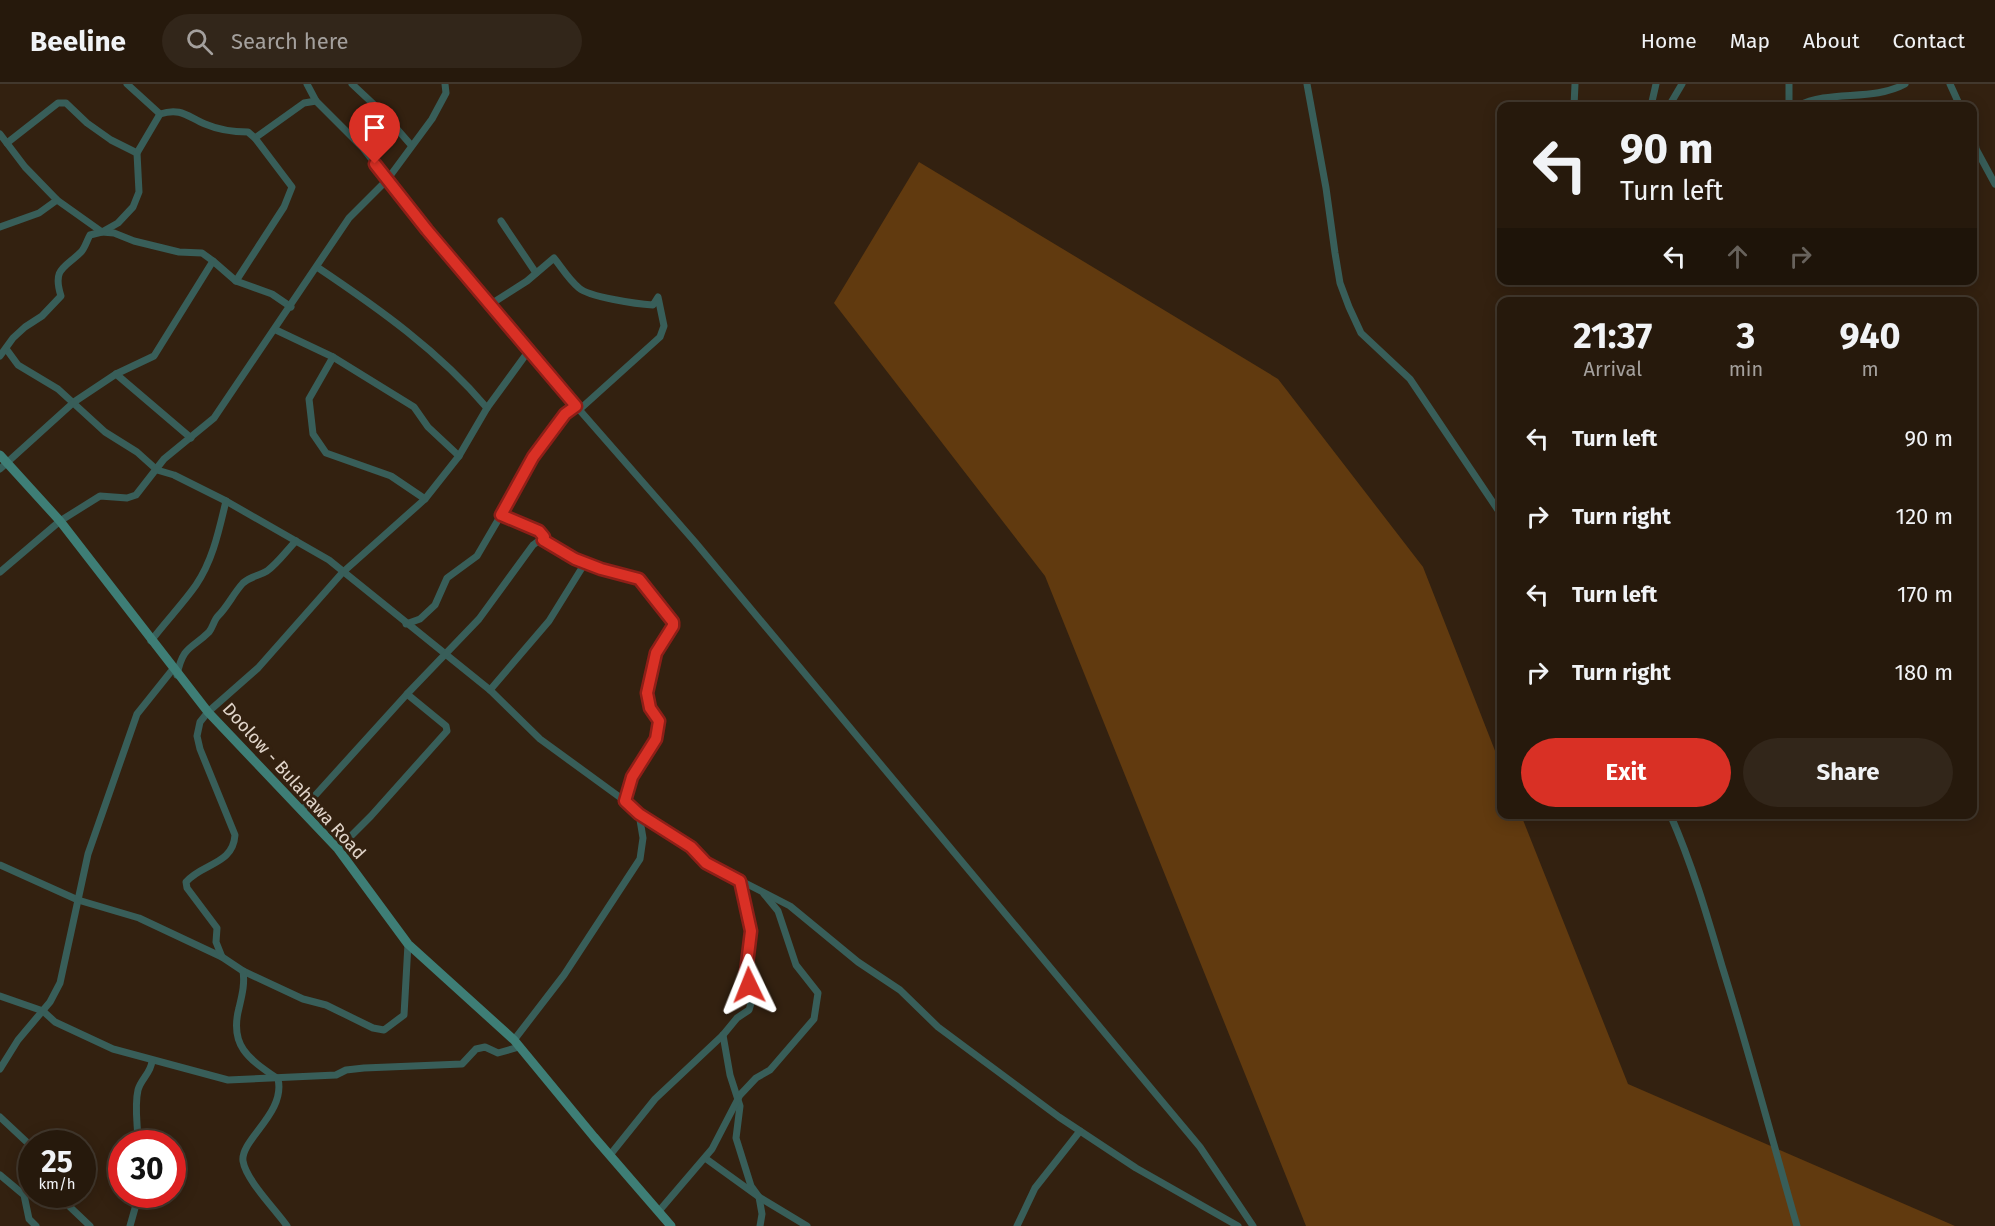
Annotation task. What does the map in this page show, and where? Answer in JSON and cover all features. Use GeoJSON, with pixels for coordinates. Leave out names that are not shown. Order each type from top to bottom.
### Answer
{"type":"FeatureCollection","features":[{"type":"Feature","properties":{"kind":"main road","name":"Doolow - Bulahawa Road"},"geometry":{"type":"LineString","coordinates":[[0,454],[4,466],[60,521],[208,712],[338,849],[408,944],[516,1043],[671,1226]]}},
{"type":"Feature","properties":{"kind":"street"},"geometry":{"type":"LineString","coordinates":[[127,84],[160,114]]}},
{"type":"Feature","properties":{"kind":"street"},"geometry":{"type":"LineString","coordinates":[[307,84],[316,101],[363,148],[387,180],[578,408],[694,542],[1200,1147],[1253,1226]]}},
{"type":"Feature","properties":{"kind":"street"},"geometry":{"type":"LineString","coordinates":[[353,84],[411,145]]}},
{"type":"Feature","properties":{"kind":"street"},"geometry":{"type":"LineString","coordinates":[[0,571],[60,521],[100,496],[127,498],[136,495],[164,459],[214,418],[226,404],[234,386],[276,330],[350,218],[387,180],[432,118],[446,93],[446,84]]}},
{"type":"Feature","properties":{"kind":"street"},"geometry":{"type":"LineString","coordinates":[[1307,84],[1340,283],[1348,308],[1361,333],[1410,379],[1497,509]]}},
{"type":"Feature","properties":{"kind":"street"},"geometry":{"type":"LineString","coordinates":[[1574,102],[1575,84]]}},
{"type":"Feature","properties":{"kind":"street"},"geometry":{"type":"LineString","coordinates":[[1652,102],[1656,84]]}},
{"type":"Feature","properties":{"kind":"street"},"geometry":{"type":"LineString","coordinates":[[1671,102],[1682,84]]}},
{"type":"Feature","properties":{"kind":"street"},"geometry":{"type":"LineString","coordinates":[[1789,84],[1789,102]]}},
{"type":"Feature","properties":{"kind":"street"},"geometry":{"type":"LineString","coordinates":[[1806,102],[1891,90],[1905,84]]}},
{"type":"Feature","properties":{"kind":"street"},"geometry":{"type":"LineString","coordinates":[[1950,84],[1958,102]]}},
{"type":"Feature","properties":{"kind":"street"},"geometry":{"type":"LineString","coordinates":[[255,138],[304,104],[316,101]]}},
{"type":"Feature","properties":{"kind":"street"},"geometry":{"type":"LineString","coordinates":[[7,143],[58,103],[66,103],[87,123],[111,140],[137,153]]}},
{"type":"Feature","properties":{"kind":"street"},"geometry":{"type":"LineString","coordinates":[[0,356],[13,338],[42,316],[61,296],[58,287],[60,271],[66,263],[82,251],[90,235],[102,232],[118,223],[133,207],[139,192],[137,153],[160,114],[169,111],[190,115],[204,124],[231,132],[248,132],[292,187],[284,207],[236,281]]}},
{"type":"Feature","properties":{"kind":"street"},"geometry":{"type":"LineString","coordinates":[[0,134],[25,167],[57,200],[102,232],[114,233],[165,249],[202,254],[236,281],[272,294],[291,307]]}},
{"type":"Feature","properties":{"kind":"street"},"geometry":{"type":"LineString","coordinates":[[1977,151],[1995,183]]}},
{"type":"Feature","properties":{"kind":"street"},"geometry":{"type":"LineString","coordinates":[[0,227],[39,213],[57,200]]}},
{"type":"Feature","properties":{"kind":"street"},"geometry":{"type":"LineString","coordinates":[[501,221],[536,273]]}},
{"type":"Feature","properties":{"kind":"street"},"geometry":{"type":"LineString","coordinates":[[406,624],[420,619],[435,605],[447,578],[477,556],[533,457],[565,414],[578,408],[660,337],[664,326],[658,297],[653,305],[612,297],[595,297],[579,289],[554,258],[491,304]]}},
{"type":"Feature","properties":{"kind":"street"},"geometry":{"type":"LineString","coordinates":[[4,466],[74,402],[116,374],[154,356],[213,261]]}},
{"type":"Feature","properties":{"kind":"street"},"geometry":{"type":"LineString","coordinates":[[317,267],[373,304],[421,342],[487,408]]}},
{"type":"Feature","properties":{"kind":"street"},"geometry":{"type":"LineString","coordinates":[[276,330],[333,357],[414,406],[428,427],[459,456]]}},
{"type":"Feature","properties":{"kind":"street"},"geometry":{"type":"LineString","coordinates":[[222,957],[216,942],[217,928],[187,888],[186,882],[192,875],[222,860],[231,852],[235,835],[208,771],[197,736],[200,722],[208,712],[258,668],[342,573],[425,499],[459,456],[487,408],[530,349]]}},
{"type":"Feature","properties":{"kind":"street"},"geometry":{"type":"LineString","coordinates":[[6,350],[28,373],[58,389],[105,432],[137,452],[157,470],[174,475],[226,501],[329,560],[342,573],[490,690],[540,739],[625,801],[639,814],[691,847],[706,863],[790,906],[858,962],[900,990],[938,1027],[1080,1131],[1136,1168],[1238,1226]]}},
{"type":"Feature","properties":{"kind":"street"},"geometry":{"type":"LineString","coordinates":[[333,357],[309,399],[313,434],[326,453],[391,476],[425,499]]}},
{"type":"Feature","properties":{"kind":"street"},"geometry":{"type":"LineString","coordinates":[[116,374],[191,438]]}},
{"type":"Feature","properties":{"kind":"street"},"geometry":{"type":"LineString","coordinates":[[151,641],[196,585],[205,569],[218,539],[226,501]]}},
{"type":"Feature","properties":{"kind":"street"},"geometry":{"type":"LineString","coordinates":[[501,515],[539,531],[544,537],[543,540]]}},
{"type":"Feature","properties":{"kind":"street"},"geometry":{"type":"LineString","coordinates":[[543,540],[585,562],[639,579],[673,622],[673,626],[656,653],[647,693],[650,708],[659,721],[656,739],[632,777],[625,801]]}},
{"type":"Feature","properties":{"kind":"street"},"geometry":{"type":"LineString","coordinates":[[302,811],[408,694],[446,656],[497,597],[533,545],[543,540]]}},
{"type":"Feature","properties":{"kind":"street"},"geometry":{"type":"LineString","coordinates":[[0,1069],[18,1040],[43,1011],[60,983],[88,854],[137,714],[175,672],[189,646],[209,631],[244,583],[252,576],[267,571],[296,541]]}},
{"type":"Feature","properties":{"kind":"street"},"geometry":{"type":"LineString","coordinates":[[490,690],[549,621],[585,562]]}},
{"type":"Feature","properties":{"kind":"street"},"geometry":{"type":"LineString","coordinates":[[338,849],[371,816],[447,731],[446,726],[408,694]]}},
{"type":"Feature","properties":{"kind":"street"},"geometry":{"type":"LineString","coordinates":[[0,996],[43,1011],[55,1022],[113,1049],[228,1080],[336,1075],[364,1068],[462,1064],[476,1049],[485,1047],[498,1053],[516,1043],[564,975],[640,859],[643,838],[639,814]]}},
{"type":"Feature","properties":{"kind":"street"},"geometry":{"type":"LineString","coordinates":[[1672,819],[1696,879],[1767,1114],[1797,1226]]}},
{"type":"Feature","properties":{"kind":"street"},"geometry":{"type":"LineString","coordinates":[[0,865],[78,900],[139,918],[222,957],[243,971],[303,999],[326,1005],[373,1028],[384,1030],[404,1015],[408,944]]}},
{"type":"Feature","properties":{"kind":"street"},"geometry":{"type":"LineString","coordinates":[[610,1155],[655,1099],[723,1035],[737,1018],[750,1010],[752,1000],[746,972],[751,931],[740,881]]}},
{"type":"Feature","properties":{"kind":"street"},"geometry":{"type":"LineString","coordinates":[[659,1211],[705,1158],[739,1098],[756,1078],[770,1070],[814,1019],[818,993],[796,965],[778,911],[762,892]]}},
{"type":"Feature","properties":{"kind":"street"},"geometry":{"type":"LineString","coordinates":[[243,971],[245,982],[234,1027],[236,1038],[254,1062],[278,1078],[280,1089],[265,1123],[243,1152],[243,1162],[250,1179],[287,1226]]}},
{"type":"Feature","properties":{"kind":"street"},"geometry":{"type":"LineString","coordinates":[[723,1035],[730,1075],[739,1098],[736,1138],[751,1186],[759,1197],[762,1214],[760,1226]]}},
{"type":"Feature","properties":{"kind":"street"},"geometry":{"type":"LineString","coordinates":[[137,1130],[136,1100],[139,1086],[151,1069],[152,1060]]}},
{"type":"Feature","properties":{"kind":"street"},"geometry":{"type":"LineString","coordinates":[[0,1117],[18,1134]]}},
{"type":"Feature","properties":{"kind":"street"},"geometry":{"type":"LineString","coordinates":[[1017,1226],[1035,1188],[1080,1131]]}},
{"type":"Feature","properties":{"kind":"street"},"geometry":{"type":"LineString","coordinates":[[705,1158],[759,1197],[807,1226]]}},
{"type":"Feature","properties":{"kind":"street"},"geometry":{"type":"LineString","coordinates":[[0,1175],[24,1195],[29,1219],[36,1226]]}},
{"type":"Feature","properties":{"kind":"street"},"geometry":{"type":"LineString","coordinates":[[71,1208],[90,1226]]}},
{"type":"Feature","properties":{"kind":"street"},"geometry":{"type":"LineString","coordinates":[[130,1226],[135,1208]]}},
{"type":"Feature","properties":{"kind":"shaded area"},"geometry":{"type":"Polygon","coordinates":[[[919,162],[1278,379],[1423,567],[1497,756],[1497,819],[1523,819],[1628,1084],[1955,1226],[1306,1226],[1045,576],[834,303],[919,162]]]}},
{"type":"Feature","properties":{"kind":"route"},"geometry":{"type":"LineString","coordinates":[[375,164],[427,230],[576,406],[565,414],[533,457],[501,515],[539,531],[544,537],[543,540],[575,559],[639,579],[673,622],[669,634],[662,641],[656,653],[647,693],[650,708],[659,721],[656,739],[632,777],[625,801],[639,814],[691,847],[706,863],[740,881],[751,931],[746,972],[749,985]]}}]}
